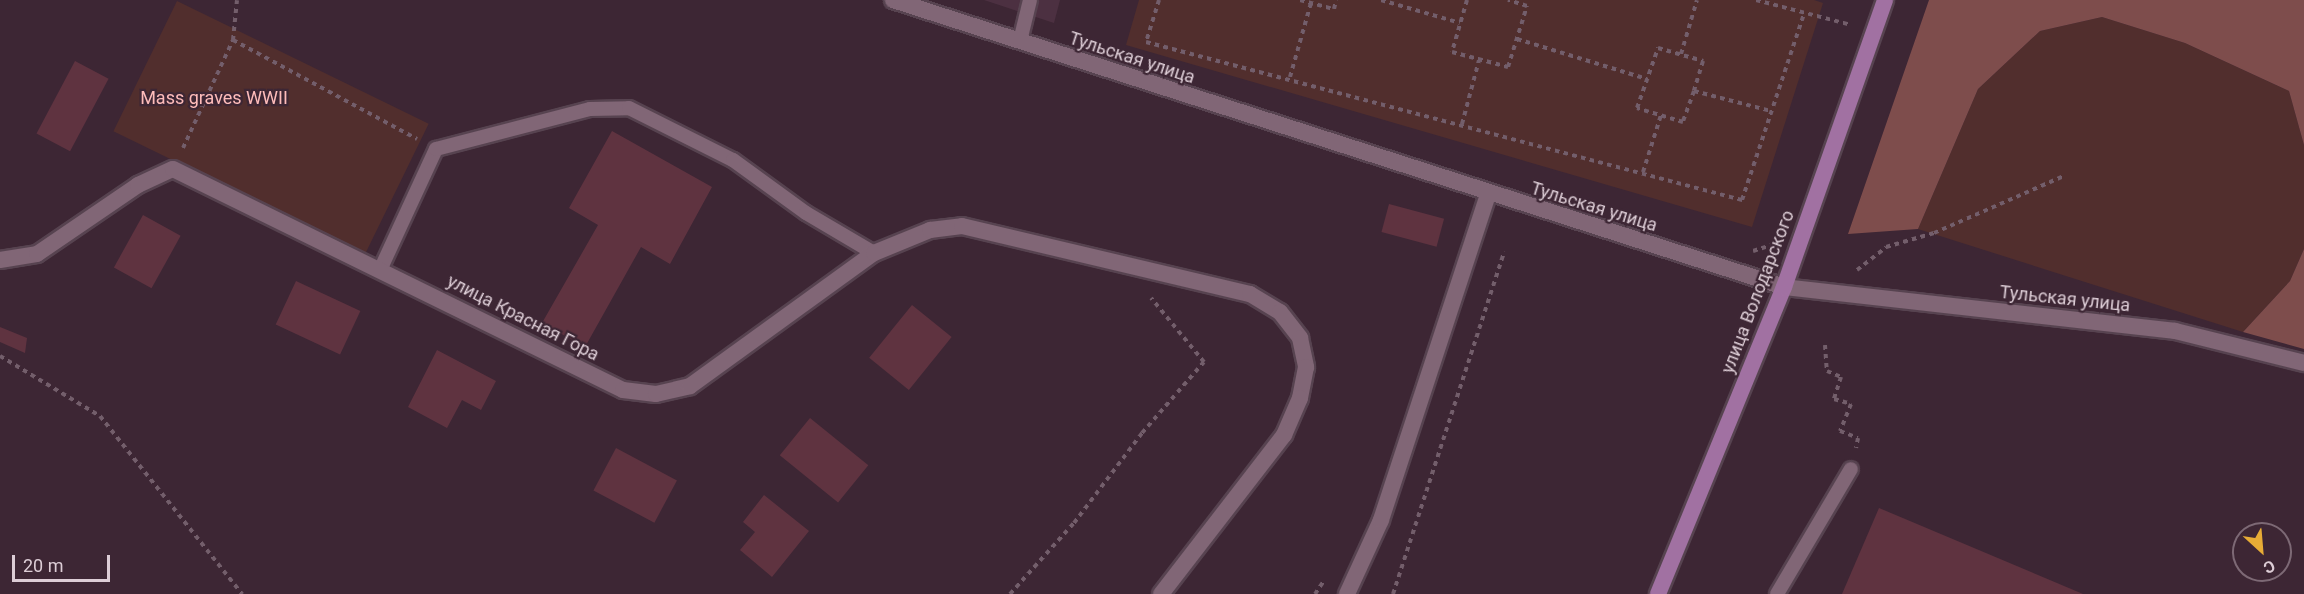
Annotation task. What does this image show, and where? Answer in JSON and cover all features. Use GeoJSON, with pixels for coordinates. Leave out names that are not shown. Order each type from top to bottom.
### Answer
{"type":"FeatureCollection","features":[{"type":"Feature","properties":{"kind":"main road","name":"улица Володарского"},"geometry":{"type":"LineString","coordinates":[[1658,594],[1784,287],[1885,0]]}},
{"type":"Feature","properties":{"kind":"street","name":"Тульская улица"},"geometry":{"type":"LineString","coordinates":[[893,0],[1488,194],[1784,287],[2175,331],[2304,363]]}},
{"type":"Feature","properties":{"kind":"street"},"geometry":{"type":"LineString","coordinates":[[0,260],[37,254],[138,185],[174,169]]}},
{"type":"Feature","properties":{"kind":"street","name":"улица Красная Гора"},"geometry":{"type":"LineString","coordinates":[[174,169],[381,268],[623,390],[656,394],[690,386],[874,253],[930,230],[962,226],[1120,261],[1250,294],[1280,312],[1300,338],[1306,367],[1300,398],[1284,435],[1161,594]]}},
{"type":"Feature","properties":{"kind":"street"},"geometry":{"type":"LineString","coordinates":[[1347,594],[1381,520],[1488,194]]}},
{"type":"Feature","properties":{"kind":"lane"},"geometry":{"type":"LineString","coordinates":[[1020,41],[1030,0]]}},
{"type":"Feature","properties":{"kind":"lane"},"geometry":{"type":"LineString","coordinates":[[381,268],[436,149],[590,109],[629,108],[733,160],[806,213],[874,253]]}},
{"type":"Feature","properties":{"kind":"lane"},"geometry":{"type":"LineString","coordinates":[[1777,594],[1851,469]]}},
{"type":"Feature","properties":{"kind":"path"},"geometry":{"type":"LineString","coordinates":[[174,169],[233,40],[237,0]]}},
{"type":"Feature","properties":{"kind":"path"},"geometry":{"type":"LineString","coordinates":[[1160,0],[1146,42],[1290,78],[1742,200],[1804,14]]}},
{"type":"Feature","properties":{"kind":"path"},"geometry":{"type":"LineString","coordinates":[[1300,0],[1334,9],[1336,0]]}},
{"type":"Feature","properties":{"kind":"path"},"geometry":{"type":"LineString","coordinates":[[1381,0],[1460,23]]}},
{"type":"Feature","properties":{"kind":"path"},"geometry":{"type":"LineString","coordinates":[[1467,0],[1452,52],[1508,67],[1527,6],[1508,0]]}},
{"type":"Feature","properties":{"kind":"path"},"geometry":{"type":"LineString","coordinates":[[1682,54],[1697,0]]}},
{"type":"Feature","properties":{"kind":"path"},"geometry":{"type":"LineString","coordinates":[[1756,0],[1857,26]]}},
{"type":"Feature","properties":{"kind":"path"},"geometry":{"type":"LineString","coordinates":[[1290,78],[1311,3]]}},
{"type":"Feature","properties":{"kind":"path"},"geometry":{"type":"LineString","coordinates":[[1517,39],[1647,79]]}},
{"type":"Feature","properties":{"kind":"path"},"geometry":{"type":"LineString","coordinates":[[233,40],[436,149]]}},
{"type":"Feature","properties":{"kind":"path"},"geometry":{"type":"LineString","coordinates":[[1658,48],[1682,54],[1703,61],[1683,122],[1637,108],[1658,48]]}},
{"type":"Feature","properties":{"kind":"path"},"geometry":{"type":"LineString","coordinates":[[1462,124],[1479,60]]}},
{"type":"Feature","properties":{"kind":"path"},"geometry":{"type":"LineString","coordinates":[[1694,91],[1771,111]]}},
{"type":"Feature","properties":{"kind":"path"},"geometry":{"type":"LineString","coordinates":[[1643,172],[1661,116]]}},
{"type":"Feature","properties":{"kind":"path"},"geometry":{"type":"LineString","coordinates":[[1854,272],[1886,247],[1934,233],[2064,176]]}},
{"type":"Feature","properties":{"kind":"path"},"geometry":{"type":"LineString","coordinates":[[1747,253],[1777,243]]}},
{"type":"Feature","properties":{"kind":"path"},"geometry":{"type":"LineString","coordinates":[[1394,594],[1504,252]]}},
{"type":"Feature","properties":{"kind":"path"},"geometry":{"type":"LineString","coordinates":[[1010,594],[1074,523],[1142,433],[1204,362],[1120,261]]}},
{"type":"Feature","properties":{"kind":"path"},"geometry":{"type":"LineString","coordinates":[[1825,345],[1827,371],[1841,377],[1834,399],[1851,404],[1840,431],[1858,438],[1851,469]]}},
{"type":"Feature","properties":{"kind":"path"},"geometry":{"type":"LineString","coordinates":[[0,357],[100,416],[242,594]]}},
{"type":"Feature","properties":{"kind":"shaded area"},"geometry":{"type":"Polygon","coordinates":[[[984,0],[1060,0],[1054,23],[984,0]]]}},
{"type":"Feature","properties":{"kind":"shaded area"},"geometry":{"type":"Polygon","coordinates":[[[1929,0],[2304,0],[2304,145],[2289,91],[2185,43],[2102,17],[2040,31],[1978,89],[1918,229],[1848,234],[1929,0]]]}},
{"type":"Feature","properties":{"kind":"shaded area"},"geometry":{"type":"Polygon","coordinates":[[[2304,249],[2304,349],[2243,332],[2290,281],[2304,249]]]}},
{"type":"Feature","properties":{"kind":"green space"},"geometry":{"type":"Polygon","coordinates":[[[1139,0],[1814,0],[1823,3],[1752,227],[1126,45],[1139,0]]]}},
{"type":"Feature","properties":{"kind":"green space","name":"Mass graves WWII"},"geometry":{"type":"Polygon","coordinates":[[[177,1],[429,124],[365,254],[113,131],[177,1]]]}},
{"type":"Feature","properties":{"kind":"green space"},"geometry":{"type":"Polygon","coordinates":[[[2102,17],[2185,43],[2289,91],[2304,145],[2304,249],[2290,281],[2243,332],[1918,229],[1978,89],[2040,31],[2102,17]]]}},
{"type":"Feature","properties":{"kind":"building"},"geometry":{"type":"Polygon","coordinates":[[[75,61],[109,79],[70,151],[37,133],[75,61]]]}},
{"type":"Feature","properties":{"kind":"building"},"geometry":{"type":"Polygon","coordinates":[[[612,131],[712,187],[670,264],[641,247],[585,347],[542,323],[598,225],[569,208],[612,131]]]}},
{"type":"Feature","properties":{"kind":"building"},"geometry":{"type":"Polygon","coordinates":[[[1389,204],[1444,219],[1437,247],[1381,232],[1389,204]]]}},
{"type":"Feature","properties":{"kind":"building"},"geometry":{"type":"Polygon","coordinates":[[[143,215],[181,236],[152,288],[114,267],[143,215]]]}},
{"type":"Feature","properties":{"kind":"building"},"geometry":{"type":"Polygon","coordinates":[[[296,281],[360,311],[340,355],[276,325],[296,281]]]}},
{"type":"Feature","properties":{"kind":"building"},"geometry":{"type":"Polygon","coordinates":[[[912,305],[952,337],[909,390],[869,358],[912,305]]]}},
{"type":"Feature","properties":{"kind":"building"},"geometry":{"type":"Polygon","coordinates":[[[0,327],[27,338],[25,353],[0,342],[0,327]]]}},
{"type":"Feature","properties":{"kind":"building"},"geometry":{"type":"Polygon","coordinates":[[[437,350],[496,381],[481,410],[462,400],[447,428],[408,407],[437,350]]]}},
{"type":"Feature","properties":{"kind":"building"},"geometry":{"type":"Polygon","coordinates":[[[810,418],[868,465],[838,503],[780,455],[810,418]]]}},
{"type":"Feature","properties":{"kind":"building"},"geometry":{"type":"Polygon","coordinates":[[[616,448],[677,480],[654,523],[593,490],[616,448]]]}},
{"type":"Feature","properties":{"kind":"building"},"geometry":{"type":"Polygon","coordinates":[[[764,495],[809,531],[772,577],[740,550],[755,532],[743,522],[764,495]]]}},
{"type":"Feature","properties":{"kind":"building"},"geometry":{"type":"Polygon","coordinates":[[[1879,508],[2083,594],[1842,594],[1879,508]]]}}]}
